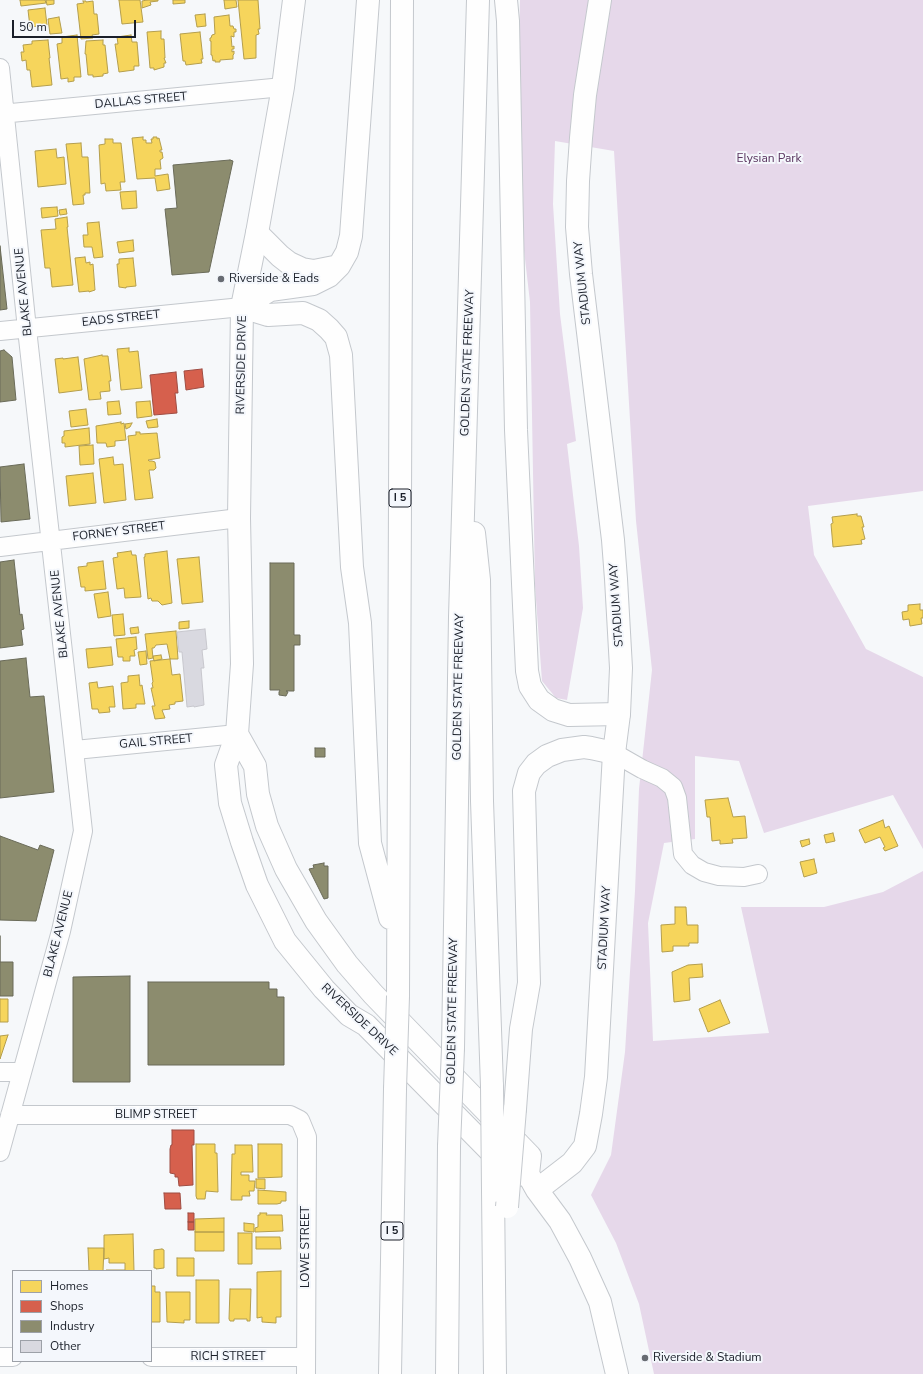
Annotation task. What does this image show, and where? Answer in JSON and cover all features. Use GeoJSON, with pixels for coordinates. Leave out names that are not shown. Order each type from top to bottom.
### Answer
{"type":"FeatureCollection","features":[{"type":"Feature","properties":{"kind":"main road","name":"RIVERSIDE DRIVE"},"geometry":{"type":"LineString","coordinates":[[237,734],[255,766],[258,794],[267,826],[286,869],[316,921],[347,964],[373,994],[530,1156],[532,1182],[514,1174],[366,1025],[349,1015],[324,989],[285,940],[257,885],[230,803],[226,765],[237,734],[242,664],[239,518],[242,307],[283,87],[294,0]]}},
{"type":"Feature","properties":{"kind":"main road"},"geometry":{"type":"LineString","coordinates":[[242,307],[270,290],[313,284],[329,276],[339,266],[347,252],[351,236],[368,0]]}},
{"type":"Feature","properties":{"kind":"main road","name":"I 5"},"geometry":{"type":"LineString","coordinates":[[390,1374],[398,996],[402,0]]}},
{"type":"Feature","properties":{"kind":"main road","name":"GOLDEN STATE FREEWAY"},"geometry":{"type":"LineString","coordinates":[[447,1374],[449,1146],[453,1048],[460,625],[466,460],[478,0]]}},
{"type":"Feature","properties":{"kind":"main road"},"geometry":{"type":"LineString","coordinates":[[506,0],[508,29],[516,430],[527,671],[530,686],[539,700],[553,710],[569,715],[618,714]]}},
{"type":"Feature","properties":{"kind":"main road","name":"STADIUM WAY"},"geometry":{"type":"LineString","coordinates":[[532,1182],[572,1163],[585,1146],[591,1114],[596,1077],[600,1024],[614,753],[621,668],[615,571],[581,274],[578,227],[578,181],[581,131],[600,0]]}},
{"type":"Feature","properties":{"kind":"main road"},"geometry":{"type":"LineString","coordinates":[[257,233],[280,256],[289,263],[302,269],[314,271],[339,266]]}},
{"type":"Feature","properties":{"kind":"main road"},"geometry":{"type":"LineString","coordinates":[[242,307],[268,315],[303,313],[319,320],[336,337],[341,355],[352,567],[360,623],[370,843],[398,946]]}},
{"type":"Feature","properties":{"kind":"main road"},"geometry":{"type":"LineString","coordinates":[[466,460],[479,580],[482,801],[492,1086],[495,1374]]}},
{"type":"Feature","properties":{"kind":"main road"},"geometry":{"type":"LineString","coordinates":[[506,1374],[507,1207],[521,1029],[529,983],[524,791],[530,773],[536,764],[547,756],[562,750],[584,748],[592,748],[614,753]]}},
{"type":"Feature","properties":{"kind":"main road"},"geometry":{"type":"LineString","coordinates":[[532,1182],[560,1221],[580,1258],[600,1302],[618,1374]]}},
{"type":"Feature","properties":{"kind":"street","name":"BLAKE AVENUE"},"geometry":{"type":"LineString","coordinates":[[0,68],[2,114],[83,831],[61,931],[0,1152]]}},
{"type":"Feature","properties":{"kind":"street","name":"DALLAS STREET"},"geometry":{"type":"LineString","coordinates":[[2,114],[283,87]]}},
{"type":"Feature","properties":{"kind":"street","name":"EADS STREET"},"geometry":{"type":"LineString","coordinates":[[0,331],[242,307]]}},
{"type":"Feature","properties":{"kind":"street","name":"FORNEY STREET"},"geometry":{"type":"LineString","coordinates":[[0,547],[239,518]]}},
{"type":"Feature","properties":{"kind":"street","name":"GAIL STREET"},"geometry":{"type":"LineString","coordinates":[[74,750],[237,734]]}},
{"type":"Feature","properties":{"kind":"street"},"geometry":{"type":"LineString","coordinates":[[614,753],[642,769],[662,778],[673,787],[677,798],[683,854],[692,865],[704,872],[719,876],[744,877],[758,874]]}},
{"type":"Feature","properties":{"kind":"street"},"geometry":{"type":"LineString","coordinates":[[0,1072],[22,1072]]}},
{"type":"Feature","properties":{"kind":"street","name":"BLIMP STREET"},"geometry":{"type":"LineString","coordinates":[[10,1115],[290,1115],[300,1120]]}},
{"type":"Feature","properties":{"kind":"street","name":"LOWE STREET"},"geometry":{"type":"LineString","coordinates":[[300,1120],[307,1137],[306,1366]]}},
{"type":"Feature","properties":{"kind":"street"},"geometry":{"type":"LineString","coordinates":[[0,1357],[12,1357]]}},
{"type":"Feature","properties":{"kind":"street","name":"RICH STREET"},"geometry":{"type":"LineString","coordinates":[[152,1357],[306,1366]]}},
{"type":"Feature","properties":{"kind":"green space","name":"Elysian Park"},"geometry":{"type":"Polygon","coordinates":[[[520,0],[923,0],[923,491],[808,506],[814,555],[866,649],[923,677],[923,849],[893,795],[764,833],[739,761],[695,756],[695,839],[664,843],[648,923],[653,1041],[769,1033],[741,907],[824,907],[883,892],[923,871],[923,1374],[654,1374],[639,1304],[616,1243],[591,1195],[611,1155],[625,1052],[635,891],[639,789],[652,670],[636,521],[614,151],[555,141],[553,204],[560,314],[576,441],[567,444],[579,546],[583,608],[567,700],[556,698],[542,681],[535,586],[530,302],[522,233],[519,53],[520,0]]]}},
{"type":"Feature","properties":{"kind":"building: Homes"},"geometry":{"type":"Polygon","coordinates":[[[20,0],[45,0],[46,3],[21,6],[20,0]]]}},
{"type":"Feature","properties":{"kind":"building: Homes"},"geometry":{"type":"Polygon","coordinates":[[[46,0],[54,0],[54,4],[47,5],[46,0]]]}},
{"type":"Feature","properties":{"kind":"building: Homes"},"geometry":{"type":"Polygon","coordinates":[[[119,0],[140,0],[143,22],[122,24],[119,0]]]}},
{"type":"Feature","properties":{"kind":"building: Homes"},"geometry":{"type":"Polygon","coordinates":[[[173,0],[185,0],[185,3],[173,4],[173,0]]]}},
{"type":"Feature","properties":{"kind":"building: Homes"},"geometry":{"type":"Polygon","coordinates":[[[224,0],[236,0],[237,7],[225,9],[224,0]]]}},
{"type":"Feature","properties":{"kind":"building: Homes"},"geometry":{"type":"Polygon","coordinates":[[[238,0],[258,0],[260,29],[258,29],[259,34],[256,35],[256,58],[244,59],[238,0]]]}},
{"type":"Feature","properties":{"kind":"building: Homes"},"geometry":{"type":"Polygon","coordinates":[[[83,1],[93,1],[94,14],[97,14],[99,34],[92,35],[93,38],[81,39],[77,4],[84,3],[83,1]]]}},
{"type":"Feature","properties":{"kind":"building: Homes"},"geometry":{"type":"Polygon","coordinates":[[[142,1],[158,1],[150,2],[151,5],[142,8],[142,1]]]}},
{"type":"Feature","properties":{"kind":"building: Homes"},"geometry":{"type":"Polygon","coordinates":[[[45,8],[47,25],[30,27],[28,10],[45,8]]]}},
{"type":"Feature","properties":{"kind":"building: Homes"},"geometry":{"type":"Polygon","coordinates":[[[205,14],[206,26],[197,27],[195,15],[205,14]]]}},
{"type":"Feature","properties":{"kind":"building: Homes"},"geometry":{"type":"Polygon","coordinates":[[[229,15],[230,26],[233,26],[234,29],[236,29],[236,32],[234,32],[234,37],[231,36],[232,47],[234,46],[234,49],[232,49],[232,52],[234,51],[233,59],[215,62],[215,60],[213,61],[211,55],[210,41],[212,35],[215,34],[214,17],[229,15]]]}},
{"type":"Feature","properties":{"kind":"building: Homes"},"geometry":{"type":"Polygon","coordinates":[[[59,17],[62,33],[50,34],[48,19],[59,17]]]}},
{"type":"Feature","properties":{"kind":"building: Homes"},"geometry":{"type":"Polygon","coordinates":[[[161,31],[161,39],[164,39],[164,58],[166,63],[164,63],[164,67],[154,70],[154,68],[150,68],[147,32],[161,31]]]}},
{"type":"Feature","properties":{"kind":"building: Homes"},"geometry":{"type":"Polygon","coordinates":[[[200,32],[203,59],[201,59],[202,63],[186,65],[185,61],[183,61],[180,34],[200,32]]]}},
{"type":"Feature","properties":{"kind":"building: Homes"},"geometry":{"type":"Polygon","coordinates":[[[77,35],[81,77],[74,77],[74,81],[68,82],[68,78],[61,79],[57,44],[62,43],[62,37],[77,35]]]}},
{"type":"Feature","properties":{"kind":"building: Homes"},"geometry":{"type":"Polygon","coordinates":[[[131,35],[132,42],[137,42],[139,66],[134,66],[134,70],[119,72],[115,44],[118,44],[117,37],[131,35]]]}},
{"type":"Feature","properties":{"kind":"building: Homes"},"geometry":{"type":"Polygon","coordinates":[[[48,40],[52,85],[32,87],[30,70],[27,70],[26,60],[22,61],[21,52],[24,52],[23,45],[32,44],[32,41],[48,40]]]}},
{"type":"Feature","properties":{"kind":"building: Homes"},"geometry":{"type":"Polygon","coordinates":[[[103,40],[103,45],[105,45],[108,73],[103,74],[103,76],[93,77],[93,75],[88,75],[85,54],[86,41],[103,40]]]}},
{"type":"Feature","properties":{"kind":"building: Homes"},"geometry":{"type":"Polygon","coordinates":[[[143,137],[143,140],[146,140],[146,143],[152,143],[151,139],[153,139],[153,137],[157,137],[157,139],[159,138],[162,150],[160,150],[160,152],[162,152],[163,158],[160,160],[161,169],[155,169],[155,176],[168,174],[170,189],[157,191],[155,178],[137,179],[132,138],[143,137]]]}},
{"type":"Feature","properties":{"kind":"building: Homes"},"geometry":{"type":"Polygon","coordinates":[[[105,139],[113,139],[113,143],[121,143],[125,182],[120,182],[121,190],[106,191],[105,183],[101,184],[99,145],[105,144],[105,139]]]}},
{"type":"Feature","properties":{"kind":"building: Homes"},"geometry":{"type":"Polygon","coordinates":[[[81,143],[82,157],[88,157],[90,193],[85,193],[85,195],[83,195],[84,204],[73,205],[66,144],[81,143]]]}},
{"type":"Feature","properties":{"kind":"building: Homes"},"geometry":{"type":"Polygon","coordinates":[[[56,149],[57,158],[64,157],[66,184],[38,187],[35,151],[56,149]]]}},
{"type":"Feature","properties":{"kind":"building: Homes"},"geometry":{"type":"Polygon","coordinates":[[[136,191],[137,208],[122,209],[120,192],[136,191]]]}},
{"type":"Feature","properties":{"kind":"building: Homes"},"geometry":{"type":"Polygon","coordinates":[[[57,207],[58,216],[42,218],[41,208],[57,207]]]}},
{"type":"Feature","properties":{"kind":"building: Homes"},"geometry":{"type":"Polygon","coordinates":[[[66,209],[67,214],[60,215],[59,210],[66,209]]]}},
{"type":"Feature","properties":{"kind":"building: Homes"},"geometry":{"type":"Polygon","coordinates":[[[67,217],[73,285],[52,287],[50,268],[45,268],[41,230],[56,229],[55,219],[67,217]]]}},
{"type":"Feature","properties":{"kind":"building: Homes"},"geometry":{"type":"Polygon","coordinates":[[[99,222],[103,257],[94,258],[92,247],[84,247],[83,235],[88,235],[87,223],[99,222]]]}},
{"type":"Feature","properties":{"kind":"building: Homes"},"geometry":{"type":"Polygon","coordinates":[[[133,240],[134,251],[119,253],[117,242],[133,240]]]}},
{"type":"Feature","properties":{"kind":"building: Homes"},"geometry":{"type":"Polygon","coordinates":[[[85,257],[86,263],[90,262],[90,265],[93,264],[95,290],[89,292],[79,292],[75,258],[85,257]]]}},
{"type":"Feature","properties":{"kind":"building: Homes"},"geometry":{"type":"Polygon","coordinates":[[[133,258],[136,286],[126,288],[119,287],[117,264],[119,264],[119,259],[133,258]]]}},
{"type":"Feature","properties":{"kind":"building: Homes"},"geometry":{"type":"Polygon","coordinates":[[[129,348],[129,352],[138,351],[142,388],[121,390],[117,349],[129,348]]]}},
{"type":"Feature","properties":{"kind":"building: Homes"},"geometry":{"type":"Polygon","coordinates":[[[102,355],[108,356],[111,381],[109,381],[110,391],[100,392],[101,399],[89,400],[84,359],[102,355]]]}},
{"type":"Feature","properties":{"kind":"building: Homes"},"geometry":{"type":"Polygon","coordinates":[[[78,357],[82,390],[59,393],[55,359],[78,357]]]}},
{"type":"Feature","properties":{"kind":"building: Homes"},"geometry":{"type":"Polygon","coordinates":[[[119,401],[121,414],[108,415],[107,402],[119,401]]]}},
{"type":"Feature","properties":{"kind":"building: Homes"},"geometry":{"type":"Polygon","coordinates":[[[150,401],[152,416],[137,418],[136,402],[150,401]]]}},
{"type":"Feature","properties":{"kind":"building: Homes"},"geometry":{"type":"Polygon","coordinates":[[[86,409],[88,425],[71,427],[69,411],[86,409]]]}},
{"type":"Feature","properties":{"kind":"building: Homes"},"geometry":{"type":"Polygon","coordinates":[[[157,419],[158,427],[148,428],[146,421],[157,419]]]}},
{"type":"Feature","properties":{"kind":"building: Homes"},"geometry":{"type":"Polygon","coordinates":[[[121,422],[121,424],[124,423],[126,440],[115,441],[115,446],[107,447],[106,443],[97,443],[96,426],[121,422]]]}},
{"type":"Feature","properties":{"kind":"building: Homes"},"geometry":{"type":"Polygon","coordinates":[[[132,423],[130,427],[126,429],[125,424],[132,423]]]}},
{"type":"Feature","properties":{"kind":"building: Homes"},"geometry":{"type":"Polygon","coordinates":[[[89,428],[90,444],[65,447],[65,443],[62,443],[64,431],[89,428]]]}},
{"type":"Feature","properties":{"kind":"building: Homes"},"geometry":{"type":"Polygon","coordinates":[[[136,432],[140,432],[140,434],[157,433],[160,458],[148,460],[155,462],[156,468],[154,470],[149,470],[153,498],[135,500],[128,436],[136,435],[136,432]]]}},
{"type":"Feature","properties":{"kind":"building: Homes"},"geometry":{"type":"Polygon","coordinates":[[[93,445],[94,464],[80,465],[79,446],[93,445]]]}},
{"type":"Feature","properties":{"kind":"building: Homes"},"geometry":{"type":"Polygon","coordinates":[[[113,457],[114,465],[123,464],[126,500],[104,503],[99,459],[113,457]]]}},
{"type":"Feature","properties":{"kind":"building: Homes"},"geometry":{"type":"Polygon","coordinates":[[[93,473],[96,503],[69,506],[66,476],[93,473]]]}},
{"type":"Feature","properties":{"kind":"building: Homes"},"geometry":{"type":"Polygon","coordinates":[[[857,514],[857,516],[861,516],[864,527],[862,527],[865,539],[861,540],[862,544],[833,547],[831,524],[833,523],[832,517],[857,514]]]}},
{"type":"Feature","properties":{"kind":"building: Homes"},"geometry":{"type":"Polygon","coordinates":[[[131,551],[132,555],[136,555],[141,597],[125,598],[124,588],[117,589],[113,558],[118,557],[117,553],[131,551]]]}},
{"type":"Feature","properties":{"kind":"building: Homes"},"geometry":{"type":"Polygon","coordinates":[[[167,551],[172,603],[162,605],[158,601],[152,601],[151,598],[148,599],[144,557],[145,554],[167,551]]]}},
{"type":"Feature","properties":{"kind":"building: Homes"},"geometry":{"type":"Polygon","coordinates":[[[199,557],[203,602],[182,604],[177,559],[199,557]]]}},
{"type":"Feature","properties":{"kind":"building: Homes"},"geometry":{"type":"Polygon","coordinates":[[[103,561],[106,589],[85,591],[85,587],[81,587],[78,567],[87,566],[87,563],[103,561]]]}},
{"type":"Feature","properties":{"kind":"building: Homes"},"geometry":{"type":"Polygon","coordinates":[[[108,592],[111,616],[98,618],[94,594],[108,592]]]}},
{"type":"Feature","properties":{"kind":"building: Homes"},"geometry":{"type":"Polygon","coordinates":[[[920,604],[920,610],[923,610],[923,618],[921,618],[922,624],[910,626],[909,619],[903,620],[902,612],[908,611],[908,605],[920,604]]]}},
{"type":"Feature","properties":{"kind":"building: Homes"},"geometry":{"type":"Polygon","coordinates":[[[123,614],[125,635],[114,636],[112,615],[123,614]]]}},
{"type":"Feature","properties":{"kind":"building: Homes"},"geometry":{"type":"Polygon","coordinates":[[[189,621],[189,628],[179,629],[179,622],[189,621]]]}},
{"type":"Feature","properties":{"kind":"building: Homes"},"geometry":{"type":"Polygon","coordinates":[[[138,627],[139,633],[131,634],[130,628],[138,627]]]}},
{"type":"Feature","properties":{"kind":"building: Homes"},"geometry":{"type":"Polygon","coordinates":[[[176,631],[178,659],[170,659],[167,644],[156,645],[152,648],[153,658],[148,659],[145,634],[176,631]]]}},
{"type":"Feature","properties":{"kind":"building: Homes"},"geometry":{"type":"Polygon","coordinates":[[[136,637],[137,649],[134,650],[135,656],[130,656],[130,661],[123,661],[123,657],[118,657],[116,639],[136,637]]]}},
{"type":"Feature","properties":{"kind":"building: Homes"},"geometry":{"type":"Polygon","coordinates":[[[111,647],[113,665],[88,668],[86,649],[111,647]]]}},
{"type":"Feature","properties":{"kind":"building: Homes"},"geometry":{"type":"Polygon","coordinates":[[[146,651],[147,664],[140,665],[138,652],[146,651]]]}},
{"type":"Feature","properties":{"kind":"building: Homes"},"geometry":{"type":"Polygon","coordinates":[[[161,655],[162,659],[154,661],[153,656],[161,655]]]}},
{"type":"Feature","properties":{"kind":"building: Homes"},"geometry":{"type":"Polygon","coordinates":[[[170,659],[172,675],[180,674],[183,701],[175,702],[175,704],[169,705],[170,709],[162,710],[165,718],[155,719],[152,706],[155,706],[151,688],[153,688],[153,682],[150,661],[170,659]]]}},
{"type":"Feature","properties":{"kind":"building: Homes"},"geometry":{"type":"Polygon","coordinates":[[[139,675],[140,686],[142,685],[145,704],[136,704],[136,708],[123,709],[121,683],[128,682],[128,676],[139,675]]]}},
{"type":"Feature","properties":{"kind":"building: Homes"},"geometry":{"type":"Polygon","coordinates":[[[97,682],[98,688],[113,686],[115,707],[109,707],[110,712],[99,713],[98,709],[92,709],[89,683],[97,682]]]}},
{"type":"Feature","properties":{"kind":"building: Homes"},"geometry":{"type":"Polygon","coordinates":[[[728,798],[733,817],[745,816],[747,838],[732,839],[733,843],[720,844],[720,840],[712,841],[710,817],[707,817],[705,800],[728,798]]]}},
{"type":"Feature","properties":{"kind":"building: Homes"},"geometry":{"type":"Polygon","coordinates":[[[883,820],[885,828],[889,826],[898,846],[885,851],[883,848],[885,847],[880,837],[865,843],[859,830],[883,820]]]}},
{"type":"Feature","properties":{"kind":"building: Homes"},"geometry":{"type":"Polygon","coordinates":[[[833,833],[835,841],[826,843],[824,835],[833,833]]]}},
{"type":"Feature","properties":{"kind":"building: Homes"},"geometry":{"type":"Polygon","coordinates":[[[809,839],[810,844],[802,847],[800,841],[809,839]]]}},
{"type":"Feature","properties":{"kind":"building: Homes"},"geometry":{"type":"Polygon","coordinates":[[[814,859],[817,873],[804,877],[800,862],[814,859]]]}},
{"type":"Feature","properties":{"kind":"building: Homes"},"geometry":{"type":"Polygon","coordinates":[[[675,907],[686,907],[687,925],[698,925],[698,943],[689,943],[689,946],[673,946],[673,951],[662,952],[661,925],[675,924],[675,907]]]}},
{"type":"Feature","properties":{"kind":"building: Homes"},"geometry":{"type":"Polygon","coordinates":[[[702,964],[703,977],[689,978],[690,1000],[674,1002],[672,972],[688,965],[702,964]]]}},
{"type":"Feature","properties":{"kind":"building: Homes"},"geometry":{"type":"Polygon","coordinates":[[[0,999],[8,999],[8,1022],[0,1022],[0,999]]]}},
{"type":"Feature","properties":{"kind":"building: Homes"},"geometry":{"type":"Polygon","coordinates":[[[720,1000],[730,1023],[708,1032],[699,1009],[720,1000]]]}},
{"type":"Feature","properties":{"kind":"building: Homes"},"geometry":{"type":"Polygon","coordinates":[[[8,1035],[0,1059],[0,1036],[8,1035]]]}},
{"type":"Feature","properties":{"kind":"building: Homes"},"geometry":{"type":"Polygon","coordinates":[[[196,1144],[215,1144],[215,1153],[217,1153],[218,1192],[206,1191],[205,1199],[197,1199],[196,1196],[196,1144]]]}},
{"type":"Feature","properties":{"kind":"building: Homes"},"geometry":{"type":"Polygon","coordinates":[[[258,1144],[282,1144],[282,1177],[258,1178],[258,1144]]]}},
{"type":"Feature","properties":{"kind":"building: Homes"},"geometry":{"type":"Polygon","coordinates":[[[235,1145],[252,1145],[253,1172],[241,1172],[241,1175],[249,1175],[249,1181],[255,1181],[254,1191],[249,1191],[250,1196],[242,1196],[242,1200],[231,1200],[232,1154],[235,1154],[235,1145]]]}},
{"type":"Feature","properties":{"kind":"building: Homes"},"geometry":{"type":"Polygon","coordinates":[[[256,1179],[265,1179],[265,1189],[256,1188],[256,1179]]]}},
{"type":"Feature","properties":{"kind":"building: Homes"},"geometry":{"type":"Polygon","coordinates":[[[258,1190],[286,1192],[286,1201],[281,1201],[281,1203],[277,1204],[258,1204],[258,1190]]]}},
{"type":"Feature","properties":{"kind":"building: Homes"},"geometry":{"type":"Polygon","coordinates":[[[260,1213],[267,1213],[266,1215],[282,1215],[283,1231],[255,1232],[255,1228],[258,1227],[258,1215],[260,1215],[260,1213]]]}},
{"type":"Feature","properties":{"kind":"building: Homes"},"geometry":{"type":"Polygon","coordinates":[[[224,1218],[224,1232],[195,1232],[195,1219],[224,1218]]]}},
{"type":"Feature","properties":{"kind":"building: Homes"},"geometry":{"type":"Polygon","coordinates":[[[244,1223],[254,1224],[254,1232],[244,1231],[244,1223]]]}},
{"type":"Feature","properties":{"kind":"building: Homes"},"geometry":{"type":"Polygon","coordinates":[[[195,1232],[224,1232],[224,1251],[195,1251],[195,1232]]]}},
{"type":"Feature","properties":{"kind":"building: Homes"},"geometry":{"type":"Polygon","coordinates":[[[238,1233],[252,1233],[252,1264],[238,1264],[238,1233]]]}},
{"type":"Feature","properties":{"kind":"building: Homes"},"geometry":{"type":"Polygon","coordinates":[[[133,1234],[134,1270],[125,1270],[125,1263],[109,1263],[109,1258],[104,1259],[104,1235],[133,1234]]]}},
{"type":"Feature","properties":{"kind":"building: Homes"},"geometry":{"type":"Polygon","coordinates":[[[256,1237],[280,1237],[281,1249],[256,1249],[256,1237]]]}},
{"type":"Feature","properties":{"kind":"building: Homes"},"geometry":{"type":"Polygon","coordinates":[[[88,1248],[104,1248],[103,1270],[89,1270],[88,1248]]]}},
{"type":"Feature","properties":{"kind":"building: Homes"},"geometry":{"type":"Polygon","coordinates":[[[154,1250],[164,1250],[164,1268],[156,1269],[154,1268],[154,1250]]]}},
{"type":"Feature","properties":{"kind":"building: Homes"},"geometry":{"type":"Polygon","coordinates":[[[177,1258],[194,1258],[194,1276],[177,1276],[177,1258]]]}},
{"type":"Feature","properties":{"kind":"building: Homes"},"geometry":{"type":"Polygon","coordinates":[[[281,1271],[281,1317],[276,1317],[276,1323],[262,1322],[262,1317],[257,1318],[257,1272],[281,1271]]]}},
{"type":"Feature","properties":{"kind":"building: Homes"},"geometry":{"type":"Polygon","coordinates":[[[196,1280],[219,1280],[219,1323],[196,1323],[196,1280]]]}},
{"type":"Feature","properties":{"kind":"building: Homes"},"geometry":{"type":"Polygon","coordinates":[[[152,1286],[155,1286],[155,1292],[160,1292],[160,1322],[152,1322],[152,1286]]]}},
{"type":"Feature","properties":{"kind":"building: Homes"},"geometry":{"type":"Polygon","coordinates":[[[230,1289],[251,1289],[250,1321],[247,1321],[247,1319],[234,1319],[234,1321],[230,1321],[230,1289]]]}},
{"type":"Feature","properties":{"kind":"building: Homes"},"geometry":{"type":"Polygon","coordinates":[[[166,1292],[190,1292],[190,1320],[184,1320],[184,1323],[167,1322],[166,1292]]]}},
{"type":"Feature","properties":{"kind":"building: Shops"},"geometry":{"type":"Polygon","coordinates":[[[202,369],[204,387],[186,390],[184,371],[202,369]]]}},
{"type":"Feature","properties":{"kind":"building: Shops"},"geometry":{"type":"Polygon","coordinates":[[[176,372],[178,393],[175,393],[177,413],[154,415],[150,375],[176,372]]]}},
{"type":"Feature","properties":{"kind":"building: Shops"},"geometry":{"type":"Polygon","coordinates":[[[172,1130],[194,1130],[194,1145],[192,1145],[193,1185],[179,1186],[178,1177],[175,1177],[175,1174],[170,1173],[172,1130]]]}},
{"type":"Feature","properties":{"kind":"building: Shops"},"geometry":{"type":"Polygon","coordinates":[[[164,1193],[180,1193],[181,1209],[165,1209],[164,1193]]]}},
{"type":"Feature","properties":{"kind":"building: Shops"},"geometry":{"type":"Polygon","coordinates":[[[188,1213],[194,1213],[194,1222],[188,1222],[188,1213]]]}},
{"type":"Feature","properties":{"kind":"building: Shops"},"geometry":{"type":"Polygon","coordinates":[[[188,1222],[194,1222],[194,1230],[188,1230],[188,1222]]]}},
{"type":"Feature","properties":{"kind":"building: Industry"},"geometry":{"type":"Polygon","coordinates":[[[233,161],[209,272],[172,275],[165,209],[177,208],[173,165],[233,161]]]}},
{"type":"Feature","properties":{"kind":"building: Industry"},"geometry":{"type":"Polygon","coordinates":[[[0,246],[7,309],[0,310],[0,246]]]}},
{"type":"Feature","properties":{"kind":"building: Industry"},"geometry":{"type":"Polygon","coordinates":[[[4,350],[12,357],[16,400],[0,402],[0,351],[4,350]]]}},
{"type":"Feature","properties":{"kind":"building: Industry"},"geometry":{"type":"Polygon","coordinates":[[[24,464],[30,519],[1,522],[0,467],[24,464]]]}},
{"type":"Feature","properties":{"kind":"building: Industry"},"geometry":{"type":"Polygon","coordinates":[[[14,560],[20,615],[22,614],[24,629],[21,630],[23,645],[0,648],[0,562],[14,560]]]}},
{"type":"Feature","properties":{"kind":"building: Industry"},"geometry":{"type":"Polygon","coordinates":[[[270,563],[294,563],[294,635],[300,635],[300,645],[294,645],[294,691],[286,691],[288,692],[286,696],[279,695],[280,690],[270,690],[270,563]]]}},
{"type":"Feature","properties":{"kind":"building: Industry"},"geometry":{"type":"Polygon","coordinates":[[[26,658],[30,697],[44,696],[54,792],[0,798],[0,661],[26,658]]]}},
{"type":"Feature","properties":{"kind":"building: Industry"},"geometry":{"type":"Polygon","coordinates":[[[315,748],[325,748],[325,757],[315,757],[315,748]]]}},
{"type":"Feature","properties":{"kind":"building: Industry"},"geometry":{"type":"Polygon","coordinates":[[[0,836],[38,850],[40,845],[54,850],[36,921],[0,920],[0,836]]]}},
{"type":"Feature","properties":{"kind":"building: Industry"},"geometry":{"type":"Polygon","coordinates":[[[324,863],[324,866],[328,866],[328,898],[324,899],[309,869],[314,868],[313,865],[324,863]]]}},
{"type":"Feature","properties":{"kind":"building: Industry"},"geometry":{"type":"Polygon","coordinates":[[[0,962],[13,962],[13,996],[0,996],[0,962]]]}},
{"type":"Feature","properties":{"kind":"building: Industry"},"geometry":{"type":"Polygon","coordinates":[[[130,976],[130,1082],[73,1082],[73,977],[130,976]]]}},
{"type":"Feature","properties":{"kind":"building: Industry"},"geometry":{"type":"Polygon","coordinates":[[[148,982],[269,982],[269,989],[277,989],[277,997],[284,997],[284,1065],[148,1065],[148,982]]]}},
{"type":"Feature","properties":{"kind":"building: Other"},"geometry":{"type":"Polygon","coordinates":[[[205,629],[207,649],[202,650],[204,668],[201,668],[204,705],[187,707],[182,652],[179,652],[177,632],[205,629]]]}},
{"type":"Feature","properties":{"kind":"place","name":"Riverside & Eads"},"geometry":{"type":"Point","coordinates":[221,279]}},
{"type":"Feature","properties":{"kind":"place","name":"Riverside & Stadium"},"geometry":{"type":"Point","coordinates":[645,1358]}}]}
